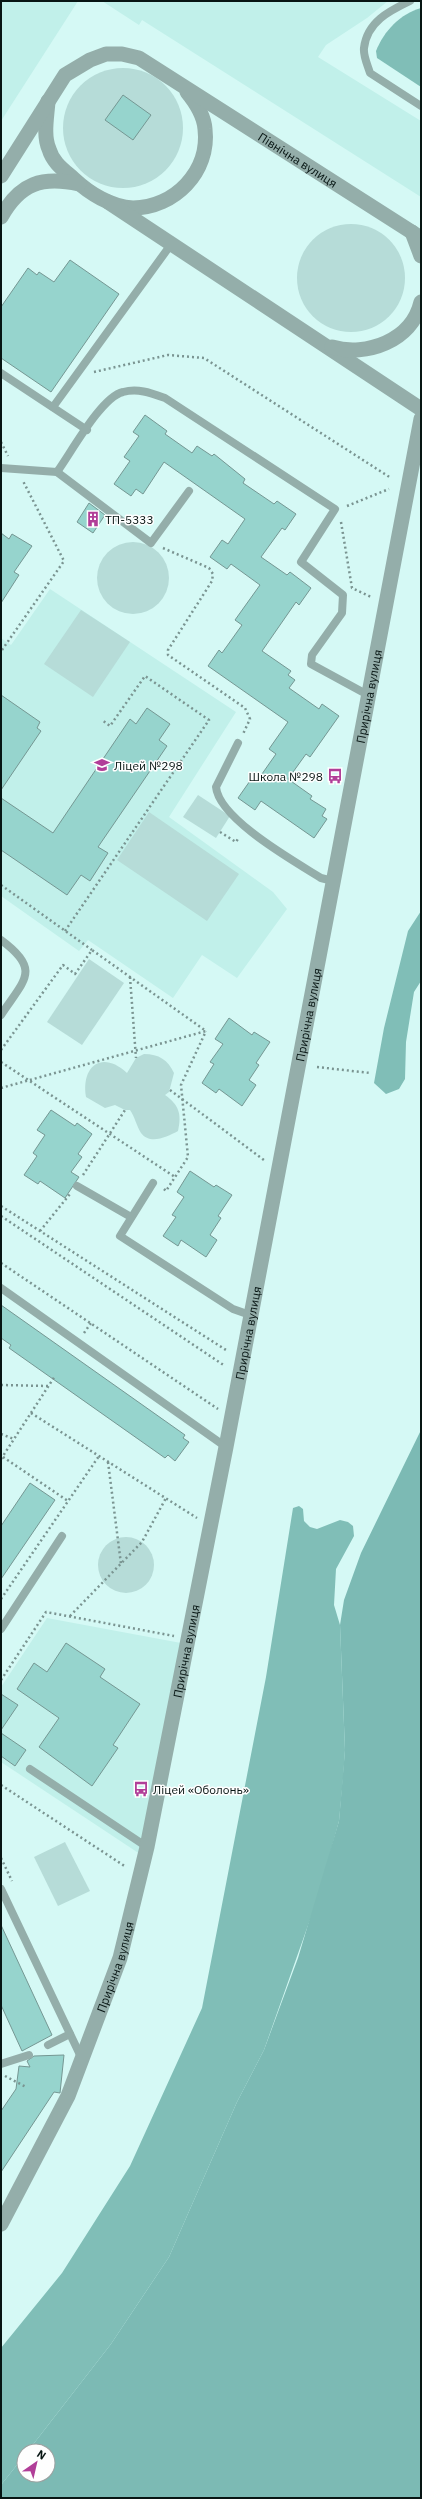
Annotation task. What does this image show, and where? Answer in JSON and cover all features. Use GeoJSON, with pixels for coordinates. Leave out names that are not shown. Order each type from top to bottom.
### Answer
{"type":"FeatureCollection","features":[{"type":"Feature","properties":{"kind":"street","name":"Північна вулиця"},"geometry":{"type":"LineString","coordinates":[[48,99],[65,76],[90,60],[106,54],[122,54],[139,58],[417,235],[421,256]]}},
{"type":"Feature","properties":{"kind":"street"},"geometry":{"type":"LineString","coordinates":[[108,202],[132,208],[156,205],[178,194],[194,176],[204,153],[205,129],[198,106],[183,86]]}},
{"type":"Feature","properties":{"kind":"street"},"geometry":{"type":"LineString","coordinates":[[1,176],[48,99]]}},
{"type":"Feature","properties":{"kind":"street"},"geometry":{"type":"LineString","coordinates":[[48,99],[46,133],[48,149],[54,161],[80,184],[421,408]]}},
{"type":"Feature","properties":{"kind":"street"},"geometry":{"type":"LineString","coordinates":[[1,217],[20,191],[35,184],[50,180],[80,184]]}},
{"type":"Feature","properties":{"kind":"street"},"geometry":{"type":"LineString","coordinates":[[323,345],[345,351],[353,351],[369,350],[390,341],[408,326],[421,302]]}},
{"type":"Feature","properties":{"kind":"street","name":"Прирічна вулиця"},"geometry":{"type":"LineString","coordinates":[[1,2224],[68,2096],[82,2060],[120,1958],[147,1847],[226,1447],[421,419]]}},
{"type":"Feature","properties":{"kind":"lane"},"geometry":{"type":"LineString","coordinates":[[410,1],[377,20],[368,33],[364,49],[370,73],[421,106]]}},
{"type":"Feature","properties":{"kind":"lane"},"geometry":{"type":"LineString","coordinates":[[53,407],[172,243]]}},
{"type":"Feature","properties":{"kind":"lane"},"geometry":{"type":"LineString","coordinates":[[1,373],[87,430]]}},
{"type":"Feature","properties":{"kind":"lane"},"geometry":{"type":"LineString","coordinates":[[57,472],[104,404],[122,392],[142,390],[165,398],[335,509],[301,562],[343,595],[342,613],[312,655],[312,664],[368,695]]}},
{"type":"Feature","properties":{"kind":"lane"},"geometry":{"type":"LineString","coordinates":[[1,468],[57,472],[151,543],[189,492]]}},
{"type":"Feature","properties":{"kind":"lane"},"geometry":{"type":"LineString","coordinates":[[238,743],[216,787],[221,802],[245,828],[321,878],[333,881]]}},
{"type":"Feature","properties":{"kind":"lane"},"geometry":{"type":"LineString","coordinates":[[1,940],[18,952],[25,961],[27,970],[24,980],[1,1015]]}},
{"type":"Feature","properties":{"kind":"lane"},"geometry":{"type":"LineString","coordinates":[[153,1183],[120,1236],[233,1309],[250,1315]]}},
{"type":"Feature","properties":{"kind":"lane"},"geometry":{"type":"LineString","coordinates":[[77,1186],[131,1217]]}},
{"type":"Feature","properties":{"kind":"lane"},"geometry":{"type":"LineString","coordinates":[[1,1288],[226,1447]]}},
{"type":"Feature","properties":{"kind":"lane"},"geometry":{"type":"LineString","coordinates":[[1,1630],[62,1536]]}},
{"type":"Feature","properties":{"kind":"lane"},"geometry":{"type":"LineString","coordinates":[[30,1769],[147,1847]]}},
{"type":"Feature","properties":{"kind":"lane"},"geometry":{"type":"LineString","coordinates":[[1,1889],[82,2060]]}},
{"type":"Feature","properties":{"kind":"lane"},"geometry":{"type":"LineString","coordinates":[[48,2045],[70,2034]]}},
{"type":"Feature","properties":{"kind":"lane"},"geometry":{"type":"LineString","coordinates":[[1,2064],[28,2055]]}},
{"type":"Feature","properties":{"kind":"path"},"geometry":{"type":"LineString","coordinates":[[76,376],[168,355],[204,358],[391,478]]}},
{"type":"Feature","properties":{"kind":"path"},"geometry":{"type":"LineString","coordinates":[[1,442],[64,561],[2,650]]}},
{"type":"Feature","properties":{"kind":"path"},"geometry":{"type":"LineString","coordinates":[[1,456],[9,456]]}},
{"type":"Feature","properties":{"kind":"path"},"geometry":{"type":"LineString","coordinates":[[344,510],[348,504],[389,489]]}},
{"type":"Feature","properties":{"kind":"path"},"geometry":{"type":"LineString","coordinates":[[340,515],[352,588],[375,598]]}},
{"type":"Feature","properties":{"kind":"path"},"geometry":{"type":"LineString","coordinates":[[151,543],[209,568],[212,571],[212,581],[167,653],[171,659],[245,708],[250,719],[238,743]]}},
{"type":"Feature","properties":{"kind":"path"},"geometry":{"type":"LineString","coordinates":[[65,931],[209,720],[145,676],[110,726],[102,720]]}},
{"type":"Feature","properties":{"kind":"path"},"geometry":{"type":"LineString","coordinates":[[1,885],[206,1030]]}},
{"type":"Feature","properties":{"kind":"path"},"geometry":{"type":"LineString","coordinates":[[1,1050],[63,966],[75,974],[92,950]]}},
{"type":"Feature","properties":{"kind":"path"},"geometry":{"type":"LineString","coordinates":[[130,977],[136,1058]]}},
{"type":"Feature","properties":{"kind":"path"},"geometry":{"type":"LineString","coordinates":[[1,1088],[206,1030]]}},
{"type":"Feature","properties":{"kind":"path"},"geometry":{"type":"LineString","coordinates":[[153,1183],[166,1191],[188,1157],[181,1085],[206,1030]]}},
{"type":"Feature","properties":{"kind":"path"},"geometry":{"type":"LineString","coordinates":[[1,1062],[176,1177]]}},
{"type":"Feature","properties":{"kind":"path"},"geometry":{"type":"LineString","coordinates":[[317,1066],[370,1073]]}},
{"type":"Feature","properties":{"kind":"path"},"geometry":{"type":"LineString","coordinates":[[170,1090],[265,1161]]}},
{"type":"Feature","properties":{"kind":"path"},"geometry":{"type":"LineString","coordinates":[[40,1231],[77,1186],[125,1110]]}},
{"type":"Feature","properties":{"kind":"path"},"geometry":{"type":"LineString","coordinates":[[1,1206],[226,1350]]}},
{"type":"Feature","properties":{"kind":"path"},"geometry":{"type":"LineString","coordinates":[[1,1216],[226,1366]]}},
{"type":"Feature","properties":{"kind":"path"},"geometry":{"type":"LineString","coordinates":[[1,1263],[220,1410]]}},
{"type":"Feature","properties":{"kind":"path"},"geometry":{"type":"LineString","coordinates":[[55,1376],[2,1458],[68,1501]]}},
{"type":"Feature","properties":{"kind":"path"},"geometry":{"type":"LineString","coordinates":[[1,1385],[48,1386]]}},
{"type":"Feature","properties":{"kind":"path"},"geometry":{"type":"LineString","coordinates":[[31,1413],[201,1520]]}},
{"type":"Feature","properties":{"kind":"path"},"geometry":{"type":"LineString","coordinates":[[1,1434],[14,1439]]}},
{"type":"Feature","properties":{"kind":"path"},"geometry":{"type":"LineString","coordinates":[[1,1598],[98,1456]]}},
{"type":"Feature","properties":{"kind":"path"},"geometry":{"type":"LineString","coordinates":[[108,1462],[121,1564]]}},
{"type":"Feature","properties":{"kind":"path"},"geometry":{"type":"LineString","coordinates":[[69,1617],[142,1542],[166,1498]]}},
{"type":"Feature","properties":{"kind":"path"},"geometry":{"type":"LineString","coordinates":[[1,1680],[46,1612],[177,1636]]}},
{"type":"Feature","properties":{"kind":"path"},"geometry":{"type":"LineString","coordinates":[[1,1785],[130,1869]]}},
{"type":"Feature","properties":{"kind":"path"},"geometry":{"type":"LineString","coordinates":[[1,2074],[26,2087]]}},
{"type":"Feature","properties":{"kind":"shaded area"},"geometry":{"type":"Polygon","coordinates":[[[1,1],[78,1],[1,121],[1,1]]]}},
{"type":"Feature","properties":{"kind":"shaded area"},"geometry":{"type":"Polygon","coordinates":[[[102,1],[388,1],[367,18],[326,45],[318,57],[421,121],[421,197],[142,20],[139,25],[102,1]]]}},
{"type":"Feature","properties":{"kind":"shaded area"},"geometry":{"type":"Polygon","coordinates":[[[421,8],[421,87],[377,58],[376,51],[383,37],[394,24],[406,14],[421,8]]]}},
{"type":"Feature","properties":{"kind":"shaded area"},"geometry":{"type":"Polygon","coordinates":[[[123,68],[135,69],[146,73],[156,78],[165,86],[173,95],[178,105],[182,116],[182,140],[178,151],[173,161],[165,170],[156,178],[146,183],[135,187],[123,188],[111,187],[100,183],[90,178],[81,170],[73,161],[68,151],[64,140],[63,128],[64,116],[68,105],[73,95],[81,86],[90,78],[100,73],[111,69],[123,68]]]}},
{"type":"Feature","properties":{"kind":"shaded area"},"geometry":{"type":"Polygon","coordinates":[[[351,224],[372,228],[389,240],[401,257],[405,278],[401,299],[389,316],[372,328],[351,332],[330,328],[313,316],[301,299],[297,278],[301,257],[313,240],[330,228],[351,224]]]}},
{"type":"Feature","properties":{"kind":"shaded area"},"geometry":{"type":"Polygon","coordinates":[[[133,542],[153,548],[163,558],[169,578],[163,598],[153,608],[133,614],[113,608],[103,598],[97,578],[103,558],[113,548],[133,542]]]}},
{"type":"Feature","properties":{"kind":"shaded area","name":"Ліцей №298"},"geometry":{"type":"Polygon","coordinates":[[[50,589],[236,712],[169,817],[273,892],[287,909],[237,978],[202,955],[173,998],[88,940],[79,951],[1,896],[1,638],[11,645],[50,589]]]}},
{"type":"Feature","properties":{"kind":"shaded area"},"geometry":{"type":"Polygon","coordinates":[[[81,610],[130,642],[93,697],[44,664],[81,610]]]}},
{"type":"Feature","properties":{"kind":"shaded area"},"geometry":{"type":"Polygon","coordinates":[[[198,795],[230,816],[216,838],[183,817],[198,795]]]}},
{"type":"Feature","properties":{"kind":"shaded area"},"geometry":{"type":"Polygon","coordinates":[[[149,812],[239,874],[207,921],[117,860],[149,812]]]}},
{"type":"Feature","properties":{"kind":"shaded area"},"geometry":{"type":"Polygon","coordinates":[[[421,911],[421,981],[414,992],[406,1042],[405,1079],[399,1089],[386,1094],[374,1083],[384,1028],[408,931],[421,911]]]}},
{"type":"Feature","properties":{"kind":"shaded area"},"geometry":{"type":"Polygon","coordinates":[[[89,959],[124,983],[82,1045],[47,1022],[89,959]]]}},
{"type":"Feature","properties":{"kind":"shaded area"},"geometry":{"type":"Polygon","coordinates":[[[144,1054],[154,1055],[166,1061],[174,1073],[169,1092],[165,1095],[174,1102],[178,1110],[180,1120],[178,1131],[159,1139],[149,1139],[141,1133],[130,1110],[125,1110],[115,1105],[105,1108],[86,1097],[85,1086],[87,1077],[90,1070],[95,1065],[102,1062],[109,1063],[118,1066],[127,1073],[136,1058],[144,1054]]]}},
{"type":"Feature","properties":{"kind":"shaded area"},"geometry":{"type":"Polygon","coordinates":[[[421,1430],[421,2498],[1,2498],[1,2485],[16,2466],[16,2483],[56,2483],[56,2443],[34,2443],[111,2344],[169,2257],[237,2102],[264,2050],[298,1958],[339,1821],[345,1750],[340,1625],[344,1600],[361,1553],[421,1430]]]}},
{"type":"Feature","properties":{"kind":"shaded area"},"geometry":{"type":"Polygon","coordinates":[[[299,1506],[303,1509],[304,1521],[310,1527],[317,1529],[340,1520],[348,1522],[353,1526],[354,1536],[336,1569],[334,1605],[340,1625],[345,1750],[339,1821],[318,1897],[264,2050],[237,2102],[169,2257],[111,2344],[34,2443],[16,2443],[16,2466],[1,2485],[1,2348],[62,2273],[130,2166],[202,2008],[266,1677],[293,1508],[299,1506]]]}},
{"type":"Feature","properties":{"kind":"shaded area"},"geometry":{"type":"Polygon","coordinates":[[[120,1537],[132,1537],[142,1541],[150,1549],[154,1559],[154,1571],[150,1581],[142,1589],[132,1593],[120,1593],[110,1589],[102,1581],[98,1571],[98,1559],[102,1549],[110,1541],[120,1537]]]}},
{"type":"Feature","properties":{"kind":"shaded area"},"geometry":{"type":"Polygon","coordinates":[[[47,1618],[181,1643],[140,1854],[1,1762],[1,1687],[47,1618]]]}},
{"type":"Feature","properties":{"kind":"shaded area"},"geometry":{"type":"Polygon","coordinates":[[[65,1842],[90,1891],[58,1906],[34,1857],[65,1842]]]}},
{"type":"Feature","properties":{"kind":"building"},"geometry":{"type":"Polygon","coordinates":[[[123,95],[151,115],[133,140],[105,120],[123,95]]]}},
{"type":"Feature","properties":{"kind":"building"},"geometry":{"type":"Polygon","coordinates":[[[70,260],[119,294],[51,392],[1,358],[1,307],[28,268],[37,275],[39,272],[54,282],[70,260]]]}},
{"type":"Feature","properties":{"kind":"building"},"geometry":{"type":"Polygon","coordinates":[[[145,415],[167,431],[165,434],[192,453],[197,446],[212,456],[214,454],[245,479],[243,483],[274,504],[277,501],[296,514],[285,530],[282,528],[261,557],[287,575],[290,572],[311,588],[299,605],[296,602],[262,651],[291,671],[288,675],[295,680],[289,688],[319,709],[322,704],[339,716],[310,757],[306,754],[288,779],[312,796],[310,799],[326,809],[322,816],[327,819],[314,838],[261,801],[255,810],[238,798],[252,778],[257,781],[276,754],[269,749],[288,722],[208,666],[219,650],[222,653],[242,625],[235,620],[260,585],[231,564],[227,569],[210,557],[222,540],[228,544],[245,519],[164,462],[143,494],[136,489],[131,496],[114,484],[130,461],[124,457],[139,436],[133,432],[145,415]]]}},
{"type":"Feature","properties":{"kind":"building","name":"ТП-5333"},"geometry":{"type":"Polygon","coordinates":[[[89,503],[105,515],[93,533],[77,522],[89,503]]]}},
{"type":"Feature","properties":{"kind":"building"},"geometry":{"type":"Polygon","coordinates":[[[1,533],[9,539],[12,534],[32,546],[14,572],[19,575],[1,603],[1,533]]]}},
{"type":"Feature","properties":{"kind":"building"},"geometry":{"type":"Polygon","coordinates":[[[1,695],[40,722],[37,728],[41,731],[1,790],[1,695]]]}},
{"type":"Feature","properties":{"kind":"building"},"geometry":{"type":"Polygon","coordinates":[[[147,708],[170,724],[159,740],[167,746],[98,847],[108,853],[90,881],[81,875],[67,895],[1,850],[1,798],[53,833],[130,719],[136,724],[147,708]]]}},
{"type":"Feature","properties":{"kind":"building"},"geometry":{"type":"Polygon","coordinates":[[[229,1018],[252,1035],[254,1032],[270,1042],[256,1063],[259,1065],[249,1080],[256,1085],[242,1106],[219,1089],[216,1093],[202,1083],[214,1064],[210,1062],[223,1044],[215,1039],[229,1018]]]}},
{"type":"Feature","properties":{"kind":"building"},"geometry":{"type":"Polygon","coordinates":[[[51,1110],[75,1126],[77,1123],[92,1134],[78,1154],[82,1157],[71,1172],[79,1177],[65,1198],[40,1181],[38,1184],[24,1175],[37,1156],[33,1153],[45,1135],[37,1130],[51,1110]]]}},
{"type":"Feature","properties":{"kind":"building"},"geometry":{"type":"Polygon","coordinates":[[[190,1171],[214,1187],[216,1185],[232,1195],[218,1216],[221,1218],[210,1235],[217,1240],[206,1257],[181,1240],[178,1246],[163,1236],[176,1217],[172,1215],[184,1197],[177,1192],[190,1171]]]}},
{"type":"Feature","properties":{"kind":"building"},"geometry":{"type":"Polygon","coordinates":[[[1,1305],[185,1435],[183,1438],[189,1442],[175,1461],[168,1455],[165,1458],[9,1348],[11,1345],[1,1338],[1,1305]]]}},
{"type":"Feature","properties":{"kind":"building"},"geometry":{"type":"Polygon","coordinates":[[[30,1483],[55,1500],[1,1579],[1,1526],[30,1483]]]}},
{"type":"Feature","properties":{"kind":"building"},"geometry":{"type":"Polygon","coordinates":[[[66,1643],[105,1669],[100,1677],[140,1704],[113,1745],[118,1748],[92,1786],[39,1747],[59,1718],[17,1689],[34,1663],[47,1672],[66,1643]]]}},
{"type":"Feature","properties":{"kind":"building"},"geometry":{"type":"Polygon","coordinates":[[[1,1694],[18,1705],[1,1730],[1,1694]]]}},
{"type":"Feature","properties":{"kind":"building"},"geometry":{"type":"Polygon","coordinates":[[[1,1733],[26,1750],[15,1766],[1,1756],[1,1733]]]}},
{"type":"Feature","properties":{"kind":"building"},"geometry":{"type":"Polygon","coordinates":[[[1,1925],[52,2035],[22,2051],[1,2005],[1,1925]]]}},
{"type":"Feature","properties":{"kind":"building"},"geometry":{"type":"Polygon","coordinates":[[[64,2055],[60,2093],[54,2092],[1,2172],[1,2111],[16,2089],[19,2066],[30,2067],[27,2061],[34,2056],[64,2055]]]}},
{"type":"Feature","properties":{"kind":"place","name":"ТП-5333"},"geometry":{"type":"Point","coordinates":[93,519]}},
{"type":"Feature","properties":{"kind":"place","name":"Ліцей №298"},"geometry":{"type":"Point","coordinates":[102,765]}},
{"type":"Feature","properties":{"kind":"place","name":"Школа №298"},"geometry":{"type":"Point","coordinates":[335,776]}},
{"type":"Feature","properties":{"kind":"place","name":"Ліцей «Оболонь»"},"geometry":{"type":"Point","coordinates":[141,1789]}}]}
